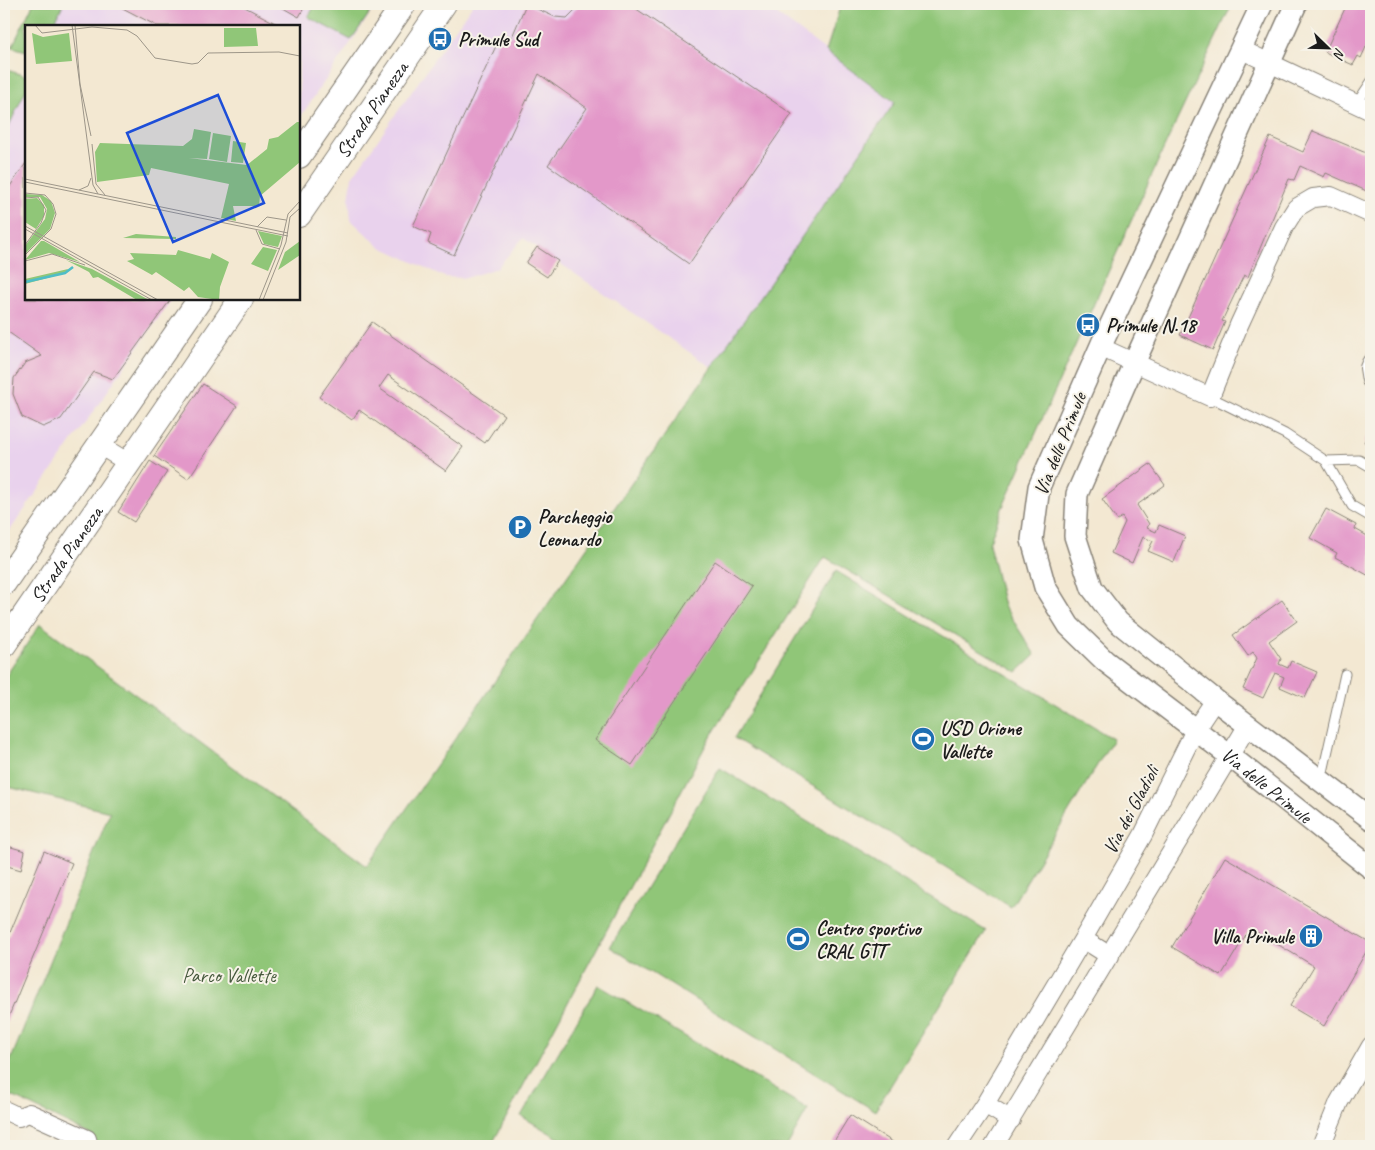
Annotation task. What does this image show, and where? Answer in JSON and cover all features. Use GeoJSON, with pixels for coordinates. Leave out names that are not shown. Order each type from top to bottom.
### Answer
{"type":"FeatureCollection","features":[{"type":"Feature","properties":{"kind":"main road","name":"Strada Pianezza"},"geometry":{"type":"LineString","coordinates":[[300,155],[404,4]]}},
{"type":"Feature","properties":{"kind":"main road","name":"Strada Pianezza"},"geometry":{"type":"LineString","coordinates":[[300,214],[444,4]]}},
{"type":"Feature","properties":{"kind":"main road","name":"Strada Pianezza"},"geometry":{"type":"LineString","coordinates":[[4,583],[199,300]]}},
{"type":"Feature","properties":{"kind":"main road","name":"Strada Pianezza"},"geometry":{"type":"LineString","coordinates":[[4,645],[240,300]]}},
{"type":"Feature","properties":{"kind":"street","name":"Via delle Primule"},"geometry":{"type":"LineString","coordinates":[[1262,4],[1100,347],[1039,488],[1032,540],[1045,587],[1069,626],[1104,661],[1230,756],[1371,868]]}},
{"type":"Feature","properties":{"kind":"street","name":"Via delle Primule"},"geometry":{"type":"LineString","coordinates":[[1296,4],[1077,494],[1076,536],[1092,588],[1118,622],[1215,700],[1371,819]]}},
{"type":"Feature","properties":{"kind":"street"},"geometry":{"type":"LineString","coordinates":[[1240,49],[1364,107]]}},
{"type":"Feature","properties":{"kind":"street"},"geometry":{"type":"LineString","coordinates":[[1100,347],[1135,361],[1210,397],[1239,325],[1284,227],[1296,208],[1314,198],[1330,196],[1371,214]]}},
{"type":"Feature","properties":{"kind":"street"},"geometry":{"type":"LineString","coordinates":[[1371,363],[1369,368],[1371,380]]}},
{"type":"Feature","properties":{"kind":"street"},"geometry":{"type":"LineString","coordinates":[[99,445],[128,463]]}},
{"type":"Feature","properties":{"kind":"street","name":"Via dei Gladioli"},"geometry":{"type":"LineString","coordinates":[[957,1146],[985,1104],[1144,834],[1195,730],[1215,700]]}},
{"type":"Feature","properties":{"kind":"street"},"geometry":{"type":"LineString","coordinates":[[994,1146],[1248,725]]}},
{"type":"Feature","properties":{"kind":"street"},"geometry":{"type":"LineString","coordinates":[[1083,939],[1110,956]]}},
{"type":"Feature","properties":{"kind":"street"},"geometry":{"type":"LineString","coordinates":[[1321,1146],[1340,1102],[1371,1046]]}},
{"type":"Feature","properties":{"kind":"street"},"geometry":{"type":"LineString","coordinates":[[985,1104],[1011,1120]]}},
{"type":"Feature","properties":{"kind":"street"},"geometry":{"type":"LineString","coordinates":[[4,1110],[19,1117],[29,1113],[87,1139],[89,1146]]}},
{"type":"Feature","properties":{"kind":"lane"},"geometry":{"type":"LineString","coordinates":[[1364,107],[1371,82]]}},
{"type":"Feature","properties":{"kind":"lane"},"geometry":{"type":"LineString","coordinates":[[1210,397],[1287,435],[1326,461],[1352,506],[1371,517]]}},
{"type":"Feature","properties":{"kind":"lane"},"geometry":{"type":"LineString","coordinates":[[1326,461],[1359,460],[1371,467]]}},
{"type":"Feature","properties":{"kind":"lane","name":"Via delle Primule"},"geometry":{"type":"LineString","coordinates":[[1321,781],[1345,674]]}},
{"type":"Feature","properties":{"kind":"shaded area"},"geometry":{"type":"Polygon","coordinates":[[[63,4],[377,4],[300,118],[300,25],[53,25],[63,4]]]}},
{"type":"Feature","properties":{"kind":"shaded area"},"geometry":{"type":"Polygon","coordinates":[[[473,4],[763,4],[896,102],[729,345],[711,367],[523,238],[497,268],[466,278],[445,277],[379,246],[351,220],[349,200],[352,177],[473,4]]]}},
{"type":"Feature","properties":{"kind":"shaded area"},"geometry":{"type":"Polygon","coordinates":[[[25,92],[25,300],[171,300],[4,539],[4,136],[25,92]]]}},
{"type":"Feature","properties":{"kind":"green space"},"geometry":{"type":"Polygon","coordinates":[[[33,4],[63,4],[53,25],[25,25],[25,51],[12,47],[33,4]]]}},
{"type":"Feature","properties":{"kind":"green space"},"geometry":{"type":"Polygon","coordinates":[[[316,4],[376,4],[351,40],[308,17],[316,4]]]}},
{"type":"Feature","properties":{"kind":"green space","name":"Parco Vallette"},"geometry":{"type":"Polygon","coordinates":[[[841,4],[1232,4],[1163,150],[1001,511],[989,544],[1004,606],[1035,655],[1017,672],[825,557],[708,741],[491,1146],[96,1146],[93,1136],[4,1092],[4,1077],[110,812],[4,786],[4,679],[40,624],[367,866],[895,102],[826,51],[841,4]]]}},
{"type":"Feature","properties":{"kind":"green space"},"geometry":{"type":"Polygon","coordinates":[[[4,69],[25,76],[25,92],[4,136],[4,69]]]}},
{"type":"Feature","properties":{"kind":"green space","name":"USD Orione Vallette"},"geometry":{"type":"Polygon","coordinates":[[[836,571],[1113,739],[1011,907],[734,738],[836,571]]]}},
{"type":"Feature","properties":{"kind":"green space","name":"Centro sportivo CRAL GTT"},"geometry":{"type":"Polygon","coordinates":[[[720,768],[986,931],[875,1111],[610,947],[720,768]]]}},
{"type":"Feature","properties":{"kind":"green space"},"geometry":{"type":"Polygon","coordinates":[[[598,985],[808,1109],[787,1146],[572,1146],[521,1116],[598,985]]]}},
{"type":"Feature","properties":{"kind":"building"},"geometry":{"type":"Polygon","coordinates":[[[115,4],[239,4],[279,25],[155,25],[115,4]]]}},
{"type":"Feature","properties":{"kind":"building"},"geometry":{"type":"Polygon","coordinates":[[[276,4],[306,4],[299,17],[276,4]]]}},
{"type":"Feature","properties":{"kind":"building"},"geometry":{"type":"Polygon","coordinates":[[[526,4],[555,17],[567,18],[581,4],[629,4],[792,114],[689,264],[548,165],[587,108],[539,74],[454,255],[428,243],[431,234],[413,226],[502,33],[512,37],[526,4]]]}},
{"type":"Feature","properties":{"kind":"building"},"geometry":{"type":"Polygon","coordinates":[[[1347,4],[1371,4],[1371,36],[1361,58],[1358,56],[1353,65],[1325,52],[1347,4]]]}},
{"type":"Feature","properties":{"kind":"building"},"geometry":{"type":"Polygon","coordinates":[[[1313,131],[1371,155],[1371,193],[1326,173],[1324,177],[1300,166],[1294,180],[1289,179],[1248,277],[1244,275],[1222,321],[1225,322],[1213,350],[1180,335],[1270,137],[1303,152],[1313,131]]]}},
{"type":"Feature","properties":{"kind":"building"},"geometry":{"type":"Polygon","coordinates":[[[25,164],[25,300],[170,300],[113,379],[94,372],[61,419],[43,427],[22,417],[13,394],[14,378],[25,363],[42,356],[4,329],[4,195],[25,164]]]}},
{"type":"Feature","properties":{"kind":"building"},"geometry":{"type":"Polygon","coordinates":[[[537,247],[558,261],[547,277],[526,263],[537,247]]]}},
{"type":"Feature","properties":{"kind":"building"},"geometry":{"type":"Polygon","coordinates":[[[372,322],[504,415],[485,443],[388,375],[379,388],[463,447],[446,471],[359,410],[352,420],[319,397],[372,322]]]}},
{"type":"Feature","properties":{"kind":"building"},"geometry":{"type":"Polygon","coordinates":[[[203,384],[237,406],[188,479],[154,456],[203,384]]]}},
{"type":"Feature","properties":{"kind":"building"},"geometry":{"type":"Polygon","coordinates":[[[1371,429],[1371,446],[1364,442],[1371,429]]]}},
{"type":"Feature","properties":{"kind":"building"},"geometry":{"type":"Polygon","coordinates":[[[150,461],[167,472],[134,522],[118,512],[150,461]]]}},
{"type":"Feature","properties":{"kind":"building"},"geometry":{"type":"Polygon","coordinates":[[[1150,464],[1165,485],[1137,505],[1149,524],[1147,528],[1156,532],[1159,525],[1185,536],[1174,562],[1148,551],[1153,541],[1143,537],[1132,563],[1111,553],[1125,522],[1122,517],[1117,520],[1102,499],[1150,464]]]}},
{"type":"Feature","properties":{"kind":"building"},"geometry":{"type":"Polygon","coordinates":[[[1326,509],[1356,525],[1355,529],[1371,538],[1371,577],[1335,557],[1337,553],[1310,538],[1326,509]]]}},
{"type":"Feature","properties":{"kind":"building"},"geometry":{"type":"Polygon","coordinates":[[[715,561],[752,586],[632,765],[595,740],[715,561]]]}},
{"type":"Feature","properties":{"kind":"building"},"geometry":{"type":"Polygon","coordinates":[[[1282,600],[1297,621],[1269,641],[1281,659],[1279,664],[1288,668],[1291,661],[1317,672],[1305,698],[1280,687],[1284,677],[1275,673],[1263,698],[1243,689],[1257,658],[1253,652],[1248,656],[1233,635],[1282,600]]]}},
{"type":"Feature","properties":{"kind":"building"},"geometry":{"type":"Polygon","coordinates":[[[4,845],[25,851],[21,870],[4,865],[4,845]]]}},
{"type":"Feature","properties":{"kind":"building"},"geometry":{"type":"Polygon","coordinates":[[[44,851],[72,863],[4,1028],[4,947],[44,851]]]}},
{"type":"Feature","properties":{"kind":"building","name":"Villa Primule"},"geometry":{"type":"Polygon","coordinates":[[[1225,857],[1371,943],[1324,1026],[1290,1006],[1314,966],[1250,928],[1221,976],[1172,947],[1225,857]]]}},
{"type":"Feature","properties":{"kind":"building"},"geometry":{"type":"Polygon","coordinates":[[[850,1115],[899,1146],[831,1146],[850,1115]]]}},
{"type":"Feature","properties":{"kind":"place","name":"Primule Sud"},"geometry":{"type":"Point","coordinates":[440,39]}},
{"type":"Feature","properties":{"kind":"place","name":"Primule N.18"},"geometry":{"type":"Point","coordinates":[1088,325]}},
{"type":"Feature","properties":{"kind":"place","name":"Parcheggio Leonardo"},"geometry":{"type":"Point","coordinates":[520,527]}},
{"type":"Feature","properties":{"kind":"place","name":"USD Orione Vallette"},"geometry":{"type":"Point","coordinates":[923,739]}},
{"type":"Feature","properties":{"kind":"place","name":"Villa Primule"},"geometry":{"type":"Point","coordinates":[1311,936]}},
{"type":"Feature","properties":{"kind":"place","name":"Centro sportivo CRAL GTT"},"geometry":{"type":"Point","coordinates":[798,939]}}]}
